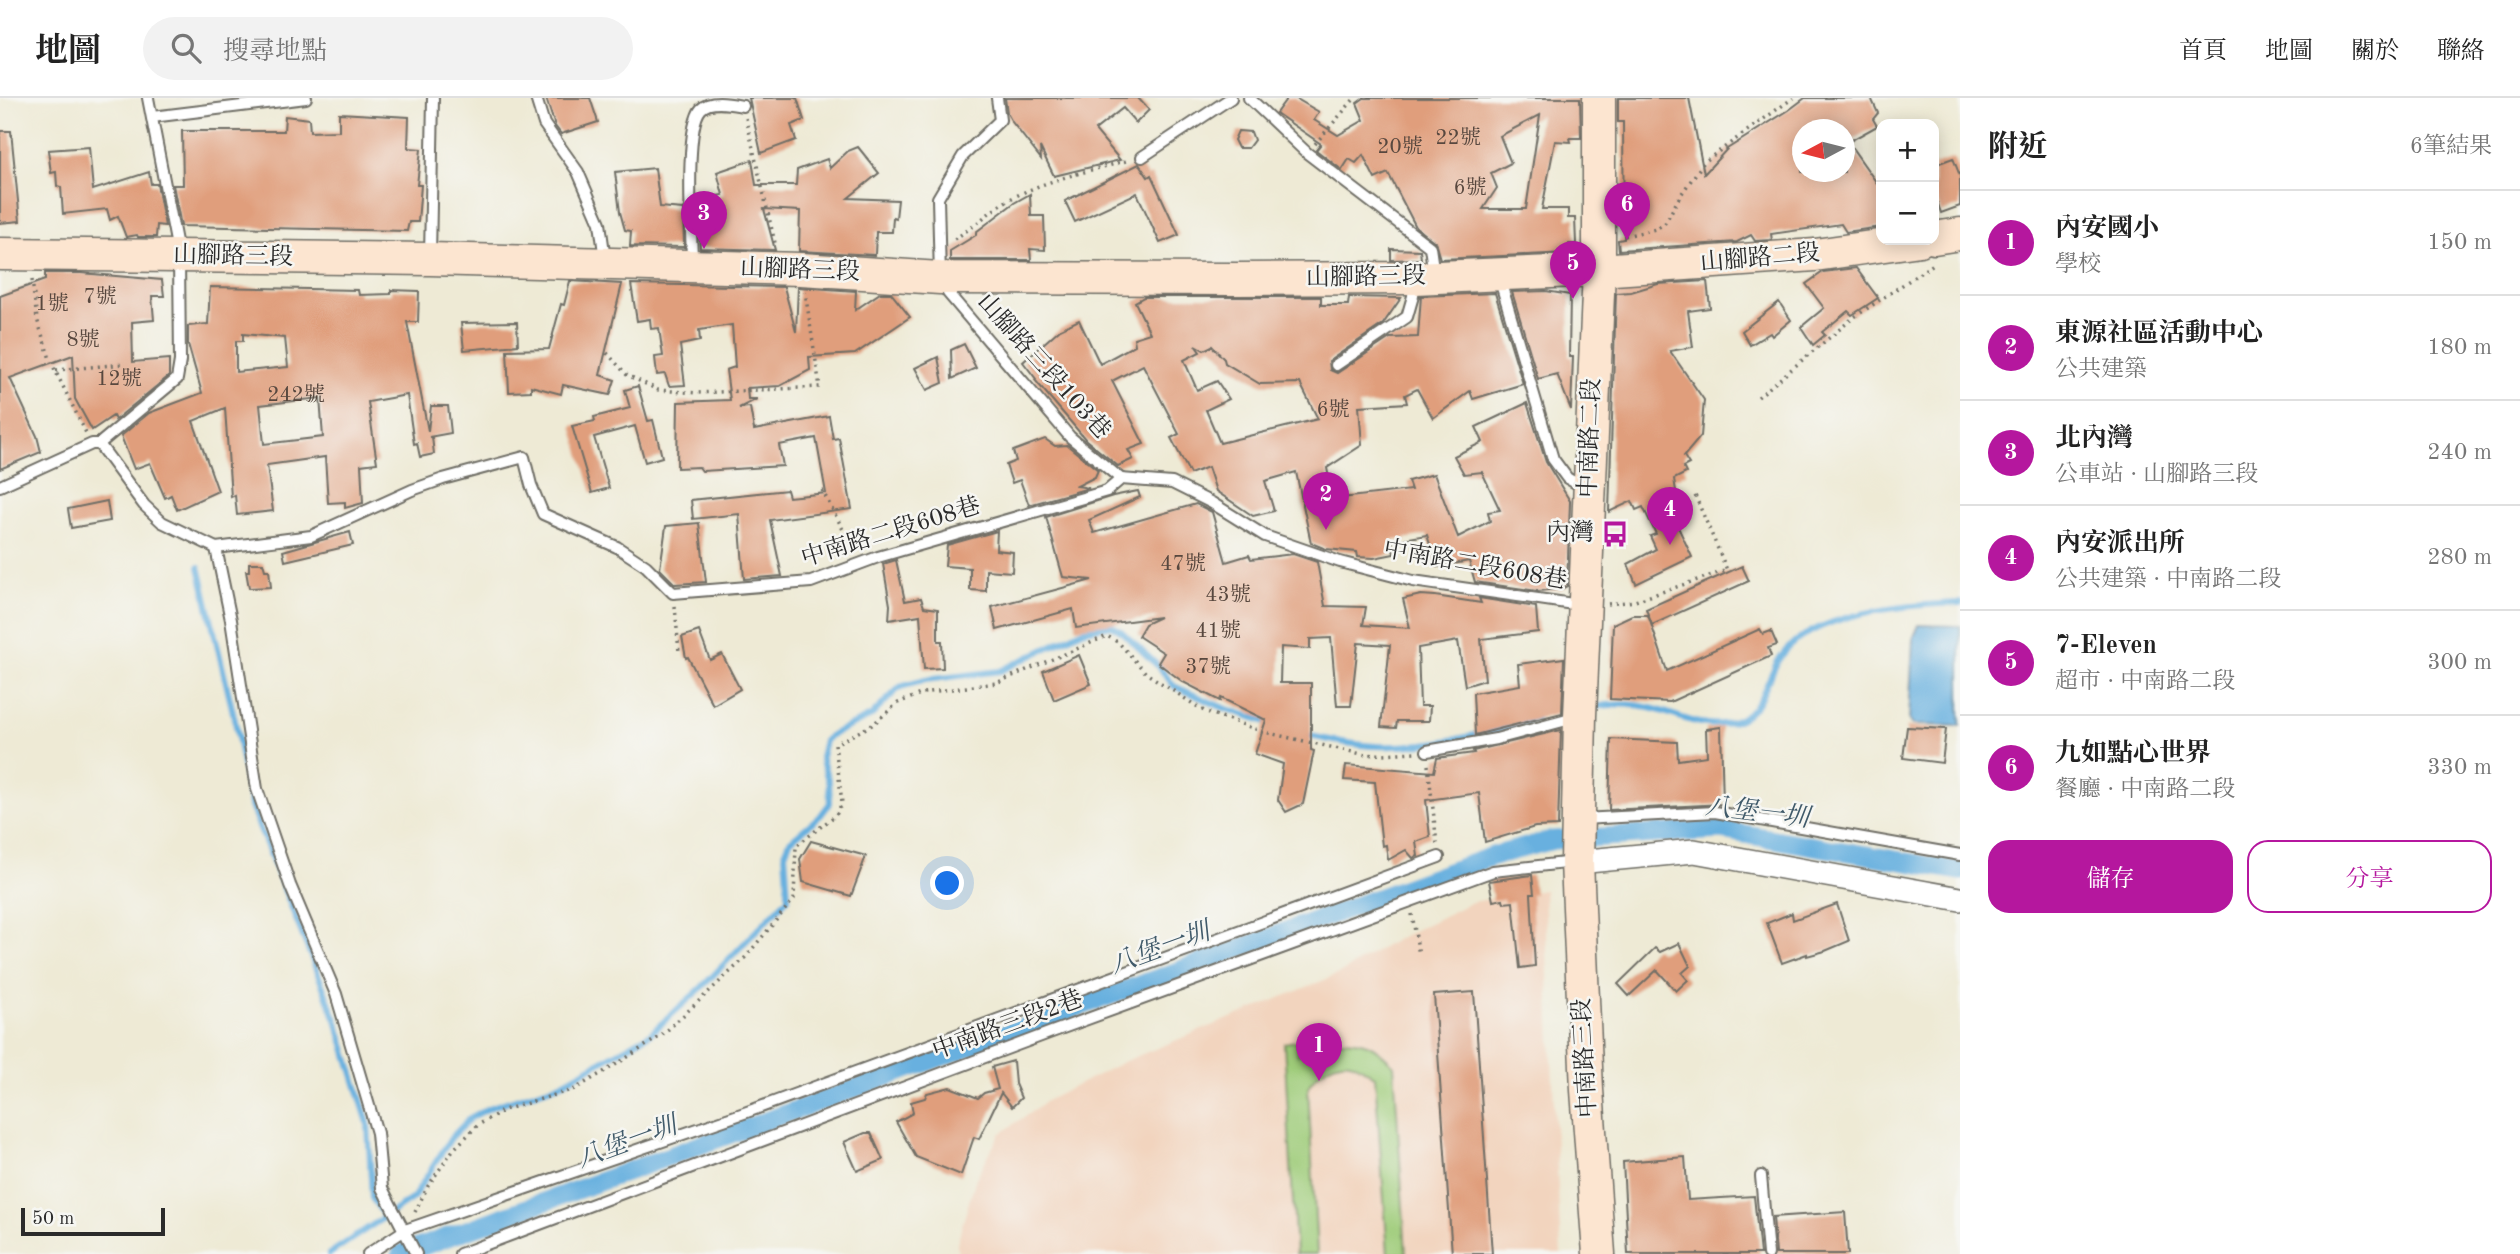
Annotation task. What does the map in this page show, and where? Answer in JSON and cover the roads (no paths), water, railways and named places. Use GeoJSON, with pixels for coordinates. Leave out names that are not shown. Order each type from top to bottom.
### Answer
{"type":"FeatureCollection","features":[{"type":"Feature","properties":{"kind":"main road","name":"中南路二段"},"geometry":{"type":"LineString","coordinates":[[1580,819],[1580,716],[1587,606],[1599,256],[1599,98]]}},
{"type":"Feature","properties":{"kind":"main road","name":"山腳路二段"},"geometry":{"type":"LineString","coordinates":[[1599,256],[1815,255],[1931,246],[1960,234]]}},
{"type":"Feature","properties":{"kind":"main road","name":"山腳路三段"},"geometry":{"type":"LineString","coordinates":[[0,254],[430,259],[791,269],[940,262],[1424,277],[1499,274],[1599,256]]}},
{"type":"Feature","properties":{"kind":"main road","name":"中南路三段"},"geometry":{"type":"LineString","coordinates":[[1580,819],[1577,862],[1587,1090],[1598,1254]]}},
{"type":"Feature","properties":{"kind":"street"},"geometry":{"type":"LineString","coordinates":[[1577,862],[1694,851],[1960,899]]}},
{"type":"Feature","properties":{"kind":"lane"},"geometry":{"type":"LineString","coordinates":[[0,486],[95,444],[177,379],[180,361],[179,257],[148,98]]}},
{"type":"Feature","properties":{"kind":"lane"},"geometry":{"type":"LineString","coordinates":[[152,117],[306,98]]}},
{"type":"Feature","properties":{"kind":"lane"},"geometry":{"type":"LineString","coordinates":[[430,259],[433,98]]}},
{"type":"Feature","properties":{"kind":"lane"},"geometry":{"type":"LineString","coordinates":[[537,98],[544,124],[578,172],[600,223],[606,264]]}},
{"type":"Feature","properties":{"kind":"lane"},"geometry":{"type":"LineString","coordinates":[[940,262],[938,198],[962,156],[1000,120],[997,98]]}},
{"type":"Feature","properties":{"kind":"lane"},"geometry":{"type":"LineString","coordinates":[[1142,157],[1231,98]]}},
{"type":"Feature","properties":{"kind":"lane"},"geometry":{"type":"LineString","coordinates":[[1249,98],[1307,153],[1430,247],[1424,277],[1413,296],[1407,317],[1336,365]]}},
{"type":"Feature","properties":{"kind":"lane"},"geometry":{"type":"LineString","coordinates":[[692,267],[691,136],[700,109],[708,105],[743,106]]}},
{"type":"Feature","properties":{"kind":"lane","name":"山腳路三段103巷"},"geometry":{"type":"LineString","coordinates":[[940,262],[948,293],[1070,437],[1121,479]]}},
{"type":"Feature","properties":{"kind":"lane"},"geometry":{"type":"LineString","coordinates":[[1499,274],[1553,459],[1567,478],[1589,491]]}},
{"type":"Feature","properties":{"kind":"lane"},"geometry":{"type":"LineString","coordinates":[[95,444],[144,505],[162,522],[216,548],[231,620],[257,789],[290,885],[336,994],[377,1133],[383,1188],[416,1254]]}},
{"type":"Feature","properties":{"kind":"lane","name":"中南路二段608巷"},"geometry":{"type":"LineString","coordinates":[[216,548],[311,536],[412,490],[524,457],[531,485],[543,514],[617,547],[646,566],[674,593],[811,582],[878,557],[1107,491],[1121,479],[1172,483],[1212,503],[1265,536],[1340,562],[1413,581],[1587,606]]}},
{"type":"Feature","properties":{"kind":"lane"},"geometry":{"type":"LineString","coordinates":[[1427,751],[1496,739],[1580,716]]}},
{"type":"Feature","properties":{"kind":"lane"},"geometry":{"type":"LineString","coordinates":[[1580,819],[1715,812],[1960,855]]}},
{"type":"Feature","properties":{"kind":"lane"},"geometry":{"type":"LineString","coordinates":[[368,1254],[405,1230],[747,1112],[1439,857]]}},
{"type":"Feature","properties":{"kind":"lane","name":"中南路三段2巷"},"geometry":{"type":"LineString","coordinates":[[460,1254],[1049,1033],[1493,871],[1577,862]]}},
{"type":"Feature","properties":{"kind":"lane"},"geometry":{"type":"LineString","coordinates":[[1761,1176],[1768,1254]]}},
{"type":"Feature","properties":{"kind":"water"},"geometry":{"type":"Polygon","coordinates":[[[1919,625],[1960,626],[1960,726],[1913,725],[1909,720],[1913,639],[1919,625]]]}},
{"type":"Feature","properties":{"kind":"waterway"},"geometry":{"type":"LineString","coordinates":[[199,567],[235,721],[251,806],[337,1022],[368,1123],[372,1198],[385,1217]]}},
{"type":"Feature","properties":{"kind":"waterway"},"geometry":{"type":"LineString","coordinates":[[1588,708],[1635,705],[1699,723],[1723,724],[1735,721],[1745,716],[1758,702],[1780,658],[1795,642],[1814,630],[1837,620],[1889,609],[1960,603]]}},
{"type":"Feature","properties":{"kind":"waterway"},"geometry":{"type":"LineString","coordinates":[[329,1254],[413,1198],[451,1138],[470,1118],[491,1107],[561,1084],[650,1034],[700,989],[788,898],[785,853],[790,841],[821,815],[830,803],[829,783],[821,757],[825,740],[871,716],[900,687],[925,680],[1000,671],[1084,630],[1111,625],[1158,666],[1174,686],[1224,708],[1272,724]]}},
{"type":"Feature","properties":{"kind":"waterway"},"geometry":{"type":"LineString","coordinates":[[1306,735],[1367,745],[1417,745],[1477,735],[1536,719]]}},
{"type":"Feature","properties":{"kind":"waterway","name":"八堡一圳"},"geometry":{"type":"LineString","coordinates":[[401,1254],[1493,856],[1553,840],[1721,830],[1960,871]]}},
{"type":"Feature","properties":{"kind":"place","name":"九如點心世界"},"geometry":{"type":"Point","coordinates":[1627,240]}},
{"type":"Feature","properties":{"kind":"place","name":"北內灣"},"geometry":{"type":"Point","coordinates":[704,249]}},
{"type":"Feature","properties":{"kind":"place","name":"7-Eleven"},"geometry":{"type":"Point","coordinates":[1573,299]}},
{"type":"Feature","properties":{"kind":"place","name":"東源社區活動中心"},"geometry":{"type":"Point","coordinates":[1326,530]}},
{"type":"Feature","properties":{"kind":"place","name":"內灣"},"geometry":{"type":"Point","coordinates":[1615,534]}},
{"type":"Feature","properties":{"kind":"place","name":"內安派出所"},"geometry":{"type":"Point","coordinates":[1670,545]}},
{"type":"Feature","properties":{"kind":"place","name":"內安國小"},"geometry":{"type":"Point","coordinates":[1319,1081]}}]}
